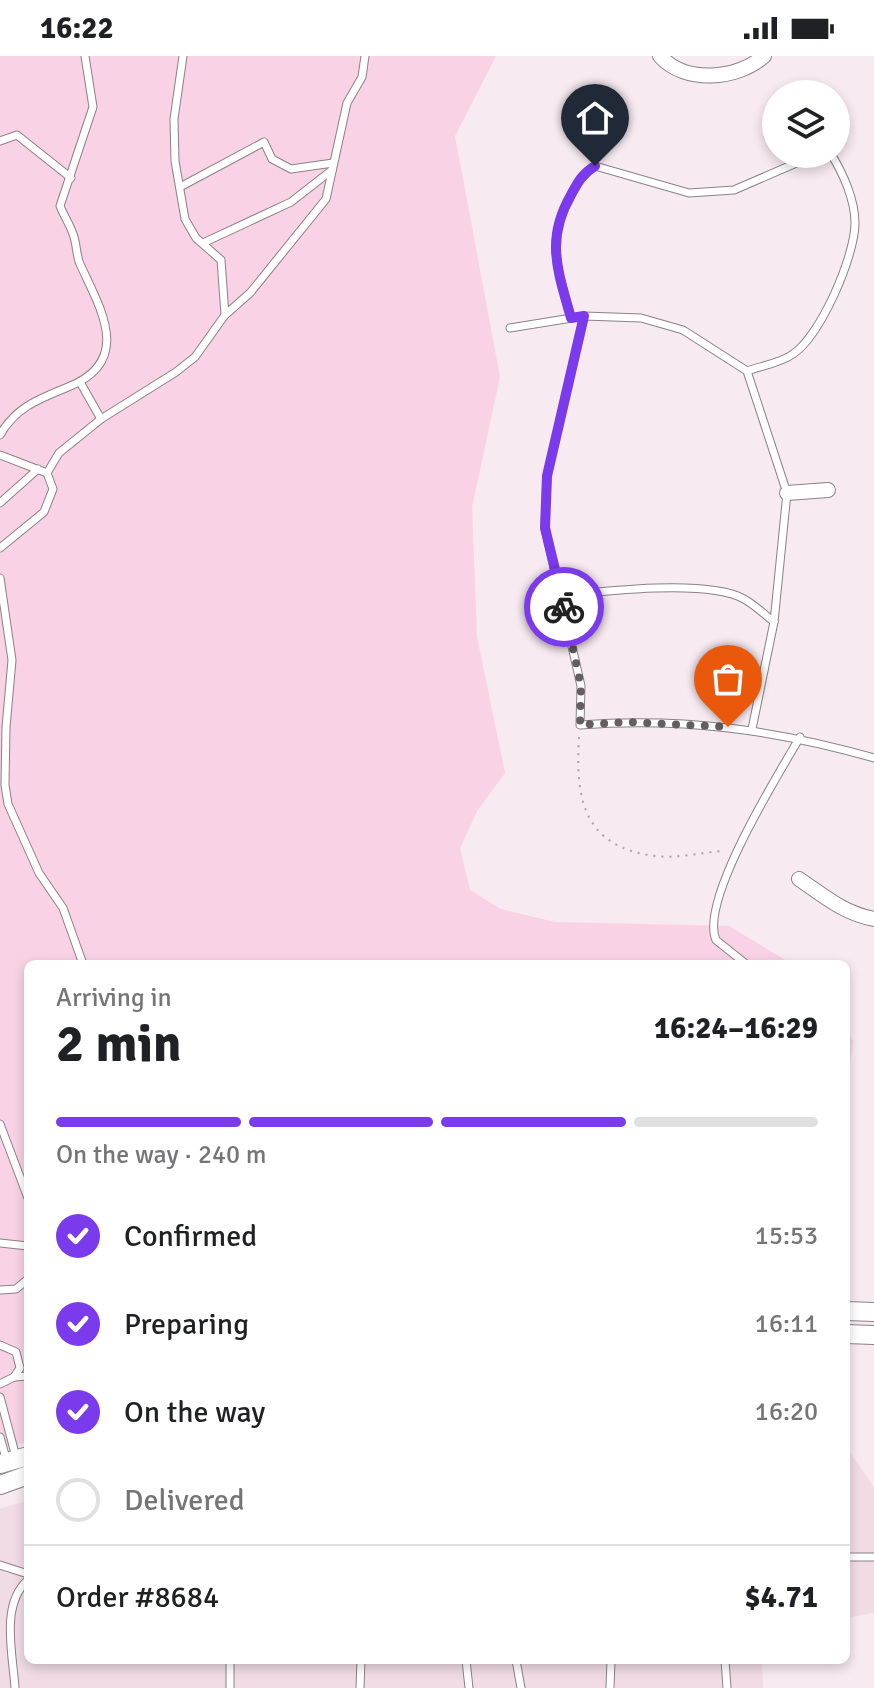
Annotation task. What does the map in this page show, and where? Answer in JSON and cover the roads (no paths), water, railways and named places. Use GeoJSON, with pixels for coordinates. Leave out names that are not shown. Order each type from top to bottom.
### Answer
{"type":"FeatureCollection","features":[{"type":"Feature","properties":{"kind":"street"},"geometry":{"type":"LineString","coordinates":[[660,56],[668,65],[689,74],[717,76],[756,64],[764,56]]}},
{"type":"Feature","properties":{"kind":"street"},"geometry":{"type":"LineString","coordinates":[[787,493],[828,490]]}},
{"type":"Feature","properties":{"kind":"street"},"geometry":{"type":"LineString","coordinates":[[799,879],[828,901],[856,916],[874,919]]}},
{"type":"Feature","properties":{"kind":"street"},"geometry":{"type":"LineString","coordinates":[[850,1311],[874,1312]]}},
{"type":"Feature","properties":{"kind":"street"},"geometry":{"type":"LineString","coordinates":[[850,1334],[874,1335]]}},
{"type":"Feature","properties":{"kind":"street"},"geometry":{"type":"LineString","coordinates":[[0,1485],[24,1476]]}},
{"type":"Feature","properties":{"kind":"lane"},"geometry":{"type":"LineString","coordinates":[[0,435],[27,404],[88,379],[104,352],[107,326],[102,305],[78,260],[74,236],[60,206],[93,107],[85,56]]}},
{"type":"Feature","properties":{"kind":"lane"},"geometry":{"type":"LineString","coordinates":[[183,56],[174,119],[175,161],[185,219],[196,238],[221,260],[225,315]]}},
{"type":"Feature","properties":{"kind":"lane"},"geometry":{"type":"LineString","coordinates":[[47,473],[59,453],[101,419],[195,357],[225,315],[250,293],[326,199],[347,103],[362,77],[365,56]]}},
{"type":"Feature","properties":{"kind":"lane"},"geometry":{"type":"LineString","coordinates":[[0,141],[17,135],[71,178]]}},
{"type":"Feature","properties":{"kind":"lane"},"geometry":{"type":"LineString","coordinates":[[180,187],[264,142],[272,159],[291,169],[333,167]]}},
{"type":"Feature","properties":{"kind":"lane"},"geometry":{"type":"LineString","coordinates":[[571,318],[554,258],[557,218],[582,174],[595,166],[689,193],[734,190],[785,168]]}},
{"type":"Feature","properties":{"kind":"lane"},"geometry":{"type":"LineString","coordinates":[[203,243],[291,202],[333,167]]}},
{"type":"Feature","properties":{"kind":"lane"},"geometry":{"type":"LineString","coordinates":[[747,371],[794,354],[821,320],[842,274],[855,223],[840,168]]}},
{"type":"Feature","properties":{"kind":"lane"},"geometry":{"type":"LineString","coordinates":[[584,316],[547,476],[545,528],[581,686],[580,725],[680,722],[752,729],[800,737],[874,758]]}},
{"type":"Feature","properties":{"kind":"lane"},"geometry":{"type":"LineString","coordinates":[[510,328],[584,316],[641,318],[683,330],[747,371],[787,493],[774,622],[752,729]]}},
{"type":"Feature","properties":{"kind":"lane"},"geometry":{"type":"LineString","coordinates":[[80,382],[101,419]]}},
{"type":"Feature","properties":{"kind":"lane"},"geometry":{"type":"LineString","coordinates":[[0,455],[47,473],[53,489],[44,512],[0,548]]}},
{"type":"Feature","properties":{"kind":"lane"},"geometry":{"type":"LineString","coordinates":[[0,503],[38,469]]}},
{"type":"Feature","properties":{"kind":"lane"},"geometry":{"type":"LineString","coordinates":[[0,578],[12,660],[2,786],[39,873],[63,908],[82,960]]}},
{"type":"Feature","properties":{"kind":"lane"},"geometry":{"type":"LineString","coordinates":[[562,596],[615,590],[709,591],[743,598],[774,622]]}},
{"type":"Feature","properties":{"kind":"lane"},"geometry":{"type":"LineString","coordinates":[[741,960],[716,940],[712,930],[718,897],[800,737]]}},
{"type":"Feature","properties":{"kind":"lane"},"geometry":{"type":"LineString","coordinates":[[0,1124],[24,1187]]}},
{"type":"Feature","properties":{"kind":"lane"},"geometry":{"type":"LineString","coordinates":[[0,1243],[24,1246]]}},
{"type":"Feature","properties":{"kind":"lane"},"geometry":{"type":"LineString","coordinates":[[0,1290],[16,1289],[24,1282]]}},
{"type":"Feature","properties":{"kind":"lane"},"geometry":{"type":"LineString","coordinates":[[0,1345],[9,1347],[20,1360],[20,1368],[14,1377]]}},
{"type":"Feature","properties":{"kind":"lane"},"geometry":{"type":"LineString","coordinates":[[0,1384],[24,1376]]}},
{"type":"Feature","properties":{"kind":"lane"},"geometry":{"type":"LineString","coordinates":[[0,1397],[13,1460]]}},
{"type":"Feature","properties":{"kind":"lane"},"geometry":{"type":"LineString","coordinates":[[0,1437],[13,1460]]}},
{"type":"Feature","properties":{"kind":"lane"},"geometry":{"type":"LineString","coordinates":[[850,1557],[874,1557]]}},
{"type":"Feature","properties":{"kind":"lane"},"geometry":{"type":"LineString","coordinates":[[0,1565],[24,1575]]}},
{"type":"Feature","properties":{"kind":"lane"},"geometry":{"type":"LineString","coordinates":[[15,1688],[13,1602],[24,1582]]}},
{"type":"Feature","properties":{"kind":"lane"},"geometry":{"type":"LineString","coordinates":[[0,1633],[12,1633]]}},
{"type":"Feature","properties":{"kind":"lane"},"geometry":{"type":"LineString","coordinates":[[230,1664],[230,1688]]}},
{"type":"Feature","properties":{"kind":"lane"},"geometry":{"type":"LineString","coordinates":[[360,1688],[361,1664]]}},
{"type":"Feature","properties":{"kind":"lane"},"geometry":{"type":"LineString","coordinates":[[466,1664],[469,1688]]}},
{"type":"Feature","properties":{"kind":"lane"},"geometry":{"type":"LineString","coordinates":[[517,1664],[521,1688]]}},
{"type":"Feature","properties":{"kind":"lane"},"geometry":{"type":"LineString","coordinates":[[610,1688],[611,1664]]}},
{"type":"Feature","properties":{"kind":"lane"},"geometry":{"type":"LineString","coordinates":[[725,1664],[727,1688]]}}]}
